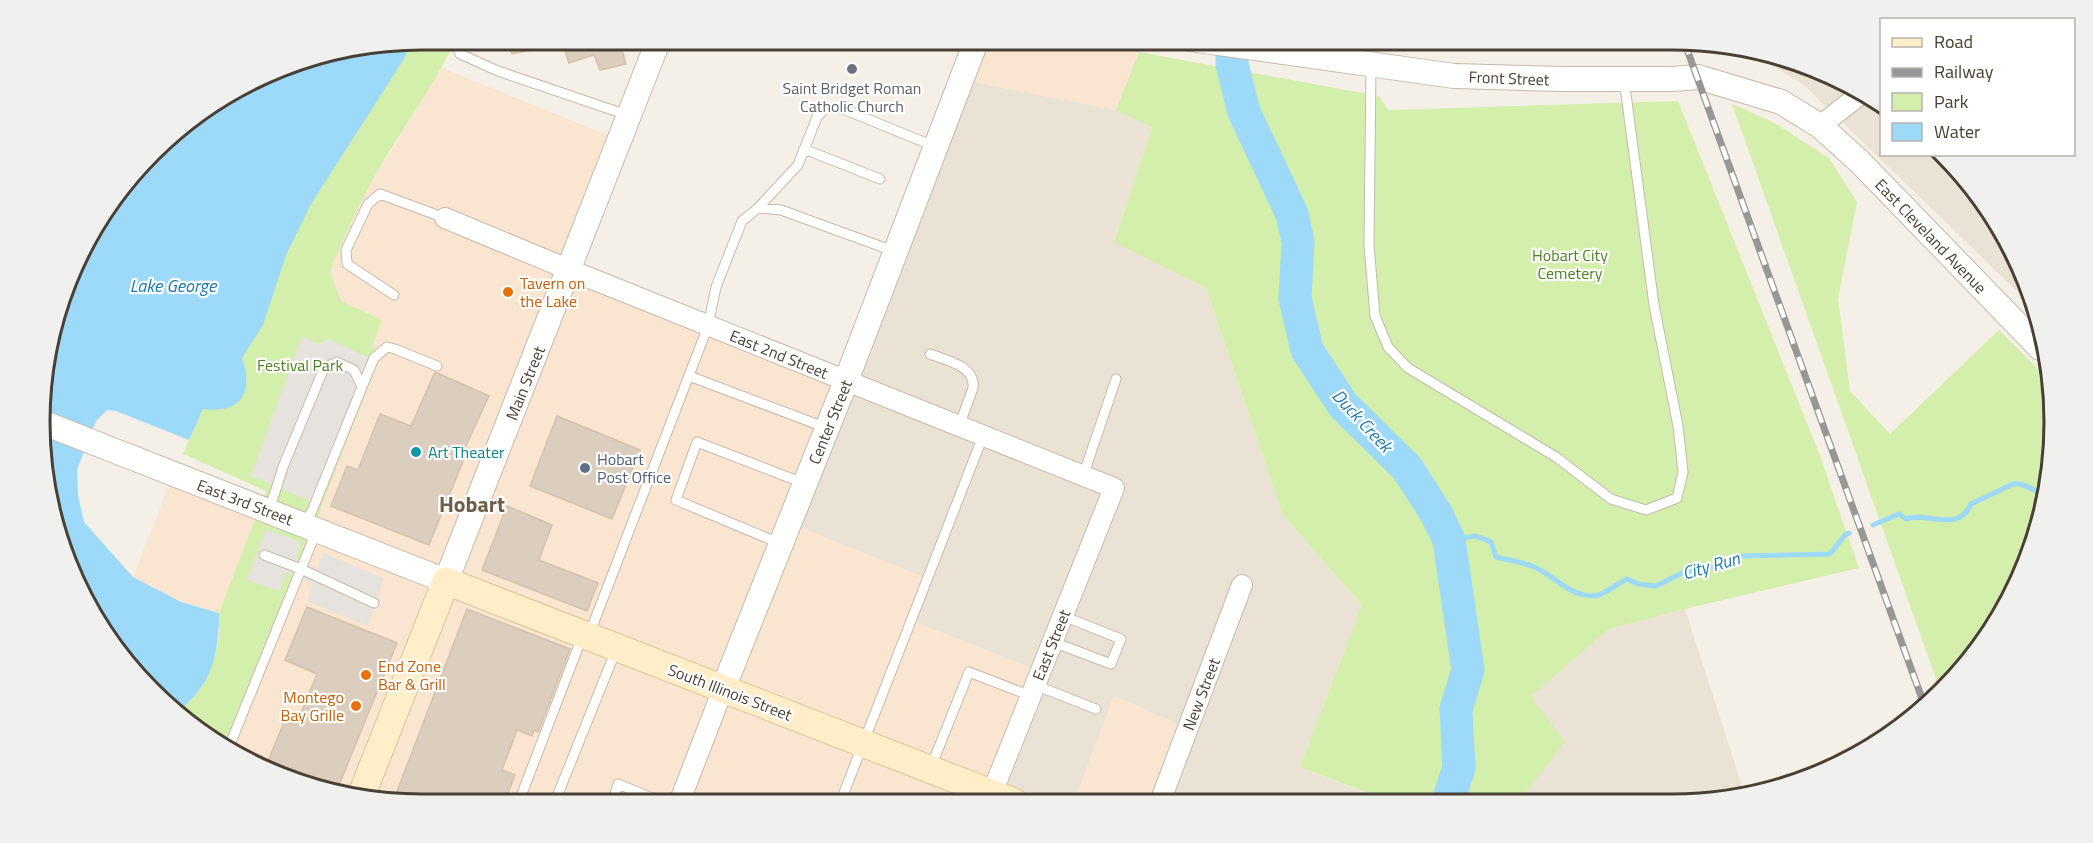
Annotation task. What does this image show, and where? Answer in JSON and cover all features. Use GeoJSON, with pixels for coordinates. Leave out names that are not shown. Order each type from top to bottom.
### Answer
{"type":"FeatureCollection","features":[{"type":"Feature","properties":{"kind":"main road","name":"South Illinois Street"},"geometry":{"type":"LineString","coordinates":[[446,581],[930,770],[984,794]]}},
{"type":"Feature","properties":{"kind":"main road","name":"Main Street"},"geometry":{"type":"LineString","coordinates":[[364,789],[446,581]]}},
{"type":"Feature","properties":{"kind":"street","name":"Main Street"},"geometry":{"type":"LineString","coordinates":[[446,581],[655,50]]}},
{"type":"Feature","properties":{"kind":"street","name":"Center Street"},"geometry":{"type":"LineString","coordinates":[[682,794],[846,381],[973,50]]}},
{"type":"Feature","properties":{"kind":"street","name":"Front Street"},"geometry":{"type":"LineString","coordinates":[[1267,50],[1454,76],[1624,79],[1698,77],[1781,102],[1820,126]]}},
{"type":"Feature","properties":{"kind":"street"},"geometry":{"type":"LineString","coordinates":[[1820,126],[1856,98]]}},
{"type":"Feature","properties":{"kind":"street","name":"East Cleveland Avenue"},"geometry":{"type":"LineString","coordinates":[[1820,126],[1859,161],[2035,342]]}},
{"type":"Feature","properties":{"kind":"street","name":"East 2nd Street"},"geometry":{"type":"LineString","coordinates":[[445,218],[1114,488]]}},
{"type":"Feature","properties":{"kind":"street","name":"East 3rd Street"},"geometry":{"type":"LineString","coordinates":[[50,425],[446,581]]}},
{"type":"Feature","properties":{"kind":"street","name":"East Street"},"geometry":{"type":"LineString","coordinates":[[1000,794],[1033,691],[1114,488]]}},
{"type":"Feature","properties":{"kind":"street","name":"New Street"},"geometry":{"type":"LineString","coordinates":[[1163,794],[1242,585]]}},
{"type":"Feature","properties":{"kind":"lane"},"geometry":{"type":"LineString","coordinates":[[458,50],[460,54],[498,71],[630,116]]}},
{"type":"Feature","properties":{"kind":"lane"},"geometry":{"type":"LineString","coordinates":[[1371,65],[1369,245],[1375,316],[1388,347],[1408,368],[1556,457],[1611,499],[1647,510],[1677,498],[1683,472],[1678,426],[1654,305],[1624,79]]}},
{"type":"Feature","properties":{"kind":"lane"},"geometry":{"type":"LineString","coordinates":[[522,794],[689,376],[708,326],[716,287],[742,221],[758,208],[798,165],[818,117],[826,108],[843,109],[936,147]]}},
{"type":"Feature","properties":{"kind":"lane"},"geometry":{"type":"LineString","coordinates":[[804,149],[880,178]]}},
{"type":"Feature","properties":{"kind":"lane"},"geometry":{"type":"LineString","coordinates":[[394,295],[346,264],[346,250],[368,204],[380,194],[445,218]]}},
{"type":"Feature","properties":{"kind":"lane"},"geometry":{"type":"LineString","coordinates":[[758,208],[781,210],[896,252]]}},
{"type":"Feature","properties":{"kind":"lane"},"geometry":{"type":"LineString","coordinates":[[231,742],[301,569],[312,511],[374,358],[387,347],[437,366]]}},
{"type":"Feature","properties":{"kind":"lane"},"geometry":{"type":"LineString","coordinates":[[930,354],[962,367],[972,376],[973,388],[959,426]]}},
{"type":"Feature","properties":{"kind":"lane"},"geometry":{"type":"LineString","coordinates":[[269,511],[283,467],[324,369],[337,362],[354,370],[362,387]]}},
{"type":"Feature","properties":{"kind":"lane"},"geometry":{"type":"LineString","coordinates":[[689,376],[827,428]]}},
{"type":"Feature","properties":{"kind":"lane"},"geometry":{"type":"LineString","coordinates":[[1083,476],[1116,379]]}},
{"type":"Feature","properties":{"kind":"lane"},"geometry":{"type":"LineString","coordinates":[[844,794],[983,436]]}},
{"type":"Feature","properties":{"kind":"lane"},"geometry":{"type":"LineString","coordinates":[[781,544],[676,500],[697,442],[805,484]]}},
{"type":"Feature","properties":{"kind":"lane"},"geometry":{"type":"LineString","coordinates":[[264,555],[301,569],[374,603]]}},
{"type":"Feature","properties":{"kind":"lane"},"geometry":{"type":"LineString","coordinates":[[1053,642],[1111,664],[1121,639],[1063,616]]}},
{"type":"Feature","properties":{"kind":"lane"},"geometry":{"type":"LineString","coordinates":[[558,794],[616,648]]}},
{"type":"Feature","properties":{"kind":"lane"},"geometry":{"type":"LineString","coordinates":[[930,770],[969,672],[1096,709]]}},
{"type":"Feature","properties":{"kind":"lane"},"geometry":{"type":"LineString","coordinates":[[615,794],[618,784],[642,794]]}},
{"type":"Feature","properties":{"kind":"shaded area"},"geometry":{"type":"Polygon","coordinates":[[[976,50],[1140,50],[1116,110],[964,80],[976,50]]]}},
{"type":"Feature","properties":{"kind":"shaded area"},"geometry":{"type":"Polygon","coordinates":[[[1765,61],[1814,78],[1858,99],[1880,113],[1880,156],[1933,156],[1935,158],[1981,215],[2005,257],[2022,296],[1805,86],[1765,61]]]}},
{"type":"Feature","properties":{"kind":"shaded area"},"geometry":{"type":"Polygon","coordinates":[[[442,68],[618,139],[445,578],[315,526],[371,347],[382,320],[341,301],[330,271],[352,218],[370,185],[442,68]]]}},
{"type":"Feature","properties":{"kind":"shaded area"},"geometry":{"type":"Polygon","coordinates":[[[964,80],[1116,110],[1152,126],[1114,241],[1206,288],[1283,515],[1362,605],[1300,767],[1365,794],[1165,794],[1185,727],[1114,696],[1077,794],[994,793],[1117,486],[849,380],[964,80]]]}},
{"type":"Feature","properties":{"kind":"shaded area"},"geometry":{"type":"Polygon","coordinates":[[[570,274],[843,383],[681,794],[422,794],[367,789],[570,274]]]}},
{"type":"Feature","properties":{"kind":"shaded area"},"geometry":{"type":"Polygon","coordinates":[[[302,336],[317,344],[329,339],[371,359],[320,505],[251,476],[302,336]]]}},
{"type":"Feature","properties":{"kind":"shaded area"},"geometry":{"type":"Polygon","coordinates":[[[847,385],[1111,489],[1039,671],[909,620],[792,524],[847,385]]]}},
{"type":"Feature","properties":{"kind":"shaded area"},"geometry":{"type":"Polygon","coordinates":[[[173,475],[259,510],[219,613],[181,602],[133,577],[173,475]]]}},
{"type":"Feature","properties":{"kind":"shaded area"},"geometry":{"type":"Polygon","coordinates":[[[792,524],[926,578],[910,620],[1039,671],[991,792],[727,687],[792,524]]]}},
{"type":"Feature","properties":{"kind":"shaded area"},"geometry":{"type":"Polygon","coordinates":[[[266,529],[301,542],[296,559],[318,568],[323,553],[384,578],[378,596],[381,599],[378,606],[373,609],[368,626],[307,601],[313,584],[286,572],[279,591],[247,580],[266,529]]]}},
{"type":"Feature","properties":{"kind":"shaded area"},"geometry":{"type":"Polygon","coordinates":[[[313,533],[442,584],[361,788],[302,774],[229,740],[313,533]]]}},
{"type":"Feature","properties":{"kind":"shaded area"},"geometry":{"type":"Polygon","coordinates":[[[1685,609],[1742,786],[1672,794],[1525,794],[1564,742],[1530,696],[1609,629],[1685,609]]]}},
{"type":"Feature","properties":{"kind":"shaded area"},"geometry":{"type":"Polygon","coordinates":[[[725,693],[861,745],[842,794],[685,794],[725,693]]]}},
{"type":"Feature","properties":{"kind":"shaded area"},"geometry":{"type":"Polygon","coordinates":[[[1114,696],[1185,727],[1160,794],[1077,794],[1114,696]]]}},
{"type":"Feature","properties":{"kind":"shaded area"},"geometry":{"type":"Polygon","coordinates":[[[865,747],[967,794],[846,794],[865,747]]]}},
{"type":"Feature","properties":{"kind":"green space","name":"Festival Park"},"geometry":{"type":"Polygon","coordinates":[[[450,50],[358,207],[330,271],[341,301],[382,320],[372,347],[382,352],[313,533],[229,740],[184,708],[202,687],[215,656],[219,636],[219,613],[266,491],[183,454],[203,409],[383,52],[450,50]]]}},
{"type":"Feature","properties":{"kind":"green space","name":"Hobart City Cemetery"},"geometry":{"type":"Polygon","coordinates":[[[1139,52],[1379,96],[1388,110],[1678,101],[1819,453],[1859,568],[1609,629],[1531,696],[1565,742],[1525,794],[1364,794],[1365,792],[1300,767],[1362,605],[1283,515],[1206,288],[1114,242],[1152,127],[1116,110],[1139,52]]]}},
{"type":"Feature","properties":{"kind":"green space"},"geometry":{"type":"Polygon","coordinates":[[[1732,104],[1773,122],[1829,158],[1857,202],[1838,299],[1850,391],[1890,434],[1999,330],[2040,371],[2043,397],[2043,446],[2036,494],[2024,541],[1994,608],[1967,648],[1937,682],[1732,104]]]}},
{"type":"Feature","properties":{"kind":"water","name":"Lake George"},"geometry":{"type":"Polygon","coordinates":[[[408,50],[311,204],[286,255],[263,325],[242,358],[246,381],[245,391],[241,398],[227,408],[203,409],[189,440],[116,411],[107,410],[96,421],[77,470],[78,495],[84,522],[133,577],[181,602],[219,613],[213,662],[200,689],[184,708],[142,667],[99,608],[69,541],[53,470],[50,446],[50,397],[57,349],[69,302],[99,235],[126,195],[158,158],[195,126],[235,99],[302,69],[349,57],[408,50]]]}},
{"type":"Feature","properties":{"kind":"building"},"geometry":{"type":"Polygon","coordinates":[[[511,50],[532,50],[512,54],[511,50]]]}},
{"type":"Feature","properties":{"kind":"building"},"geometry":{"type":"Polygon","coordinates":[[[565,50],[622,50],[626,64],[600,70],[594,55],[569,63],[565,50]]]}},
{"type":"Feature","properties":{"kind":"building"},"geometry":{"type":"Polygon","coordinates":[[[435,372],[489,396],[465,448],[468,449],[429,545],[331,506],[347,466],[358,470],[380,414],[411,426],[435,372]]]}},
{"type":"Feature","properties":{"kind":"building","name":"Hobart Post Office"},"geometry":{"type":"Polygon","coordinates":[[[557,416],[640,450],[612,519],[530,486],[557,416]]]}},
{"type":"Feature","properties":{"kind":"building"},"geometry":{"type":"Polygon","coordinates":[[[507,506],[552,525],[539,560],[598,583],[587,611],[482,570],[507,506]]]}},
{"type":"Feature","properties":{"kind":"building"},"geometry":{"type":"Polygon","coordinates":[[[307,607],[397,643],[339,784],[302,774],[268,760],[285,720],[296,725],[317,674],[285,660],[307,607]]]}},
{"type":"Feature","properties":{"kind":"building"},"geometry":{"type":"Polygon","coordinates":[[[467,609],[570,649],[538,732],[534,730],[532,736],[517,730],[502,770],[515,775],[508,794],[396,793],[467,609]]]}},
{"type":"Feature","properties":{"kind":"waterway","name":"Duck Creek"},"geometry":{"type":"LineString","coordinates":[[1232,50],[1232,64],[1244,112],[1292,214],[1298,242],[1295,298],[1307,350],[1343,405],[1407,468],[1437,515],[1449,540],[1468,670],[1456,709],[1459,768],[1450,794]]}},
{"type":"Feature","properties":{"kind":"waterway","name":"City Run"},"geometry":{"type":"LineString","coordinates":[[1873,525],[1899,514],[1906,519],[1915,517],[1951,520],[1958,518],[1971,504],[2013,484],[2020,484],[2037,491]]}},
{"type":"Feature","properties":{"kind":"waterway","name":"City Run"},"geometry":{"type":"LineString","coordinates":[[1449,540],[1476,536],[1491,542],[1496,557],[1532,566],[1572,591],[1589,596],[1599,595],[1627,579],[1638,584],[1656,586],[1684,572],[1713,567],[1742,556],[1830,554],[1849,533]]}},
{"type":"Feature","properties":{"kind":"railway"},"geometry":{"type":"LineString","coordinates":[[1687,50],[1921,697]]}},
{"type":"Feature","properties":{"kind":"place","name":"Saint Bridget Roman Catholic Church"},"geometry":{"type":"Point","coordinates":[852,69]}},
{"type":"Feature","properties":{"kind":"place","name":"Tavern on the Lake"},"geometry":{"type":"Point","coordinates":[508,292]}},
{"type":"Feature","properties":{"kind":"place","name":"Art Theater"},"geometry":{"type":"Point","coordinates":[416,452]}},
{"type":"Feature","properties":{"kind":"place","name":"Hobart Post Office"},"geometry":{"type":"Point","coordinates":[585,468]}},
{"type":"Feature","properties":{"kind":"place","name":"End Zone Bar & Grill"},"geometry":{"type":"Point","coordinates":[366,675]}},
{"type":"Feature","properties":{"kind":"place","name":"Montego Bay Grille"},"geometry":{"type":"Point","coordinates":[356,706]}},
{"type":"Feature","properties":{"kind":"district","name":"Hobart"},"geometry":{"type":"Point","coordinates":[472,504]}}]}
